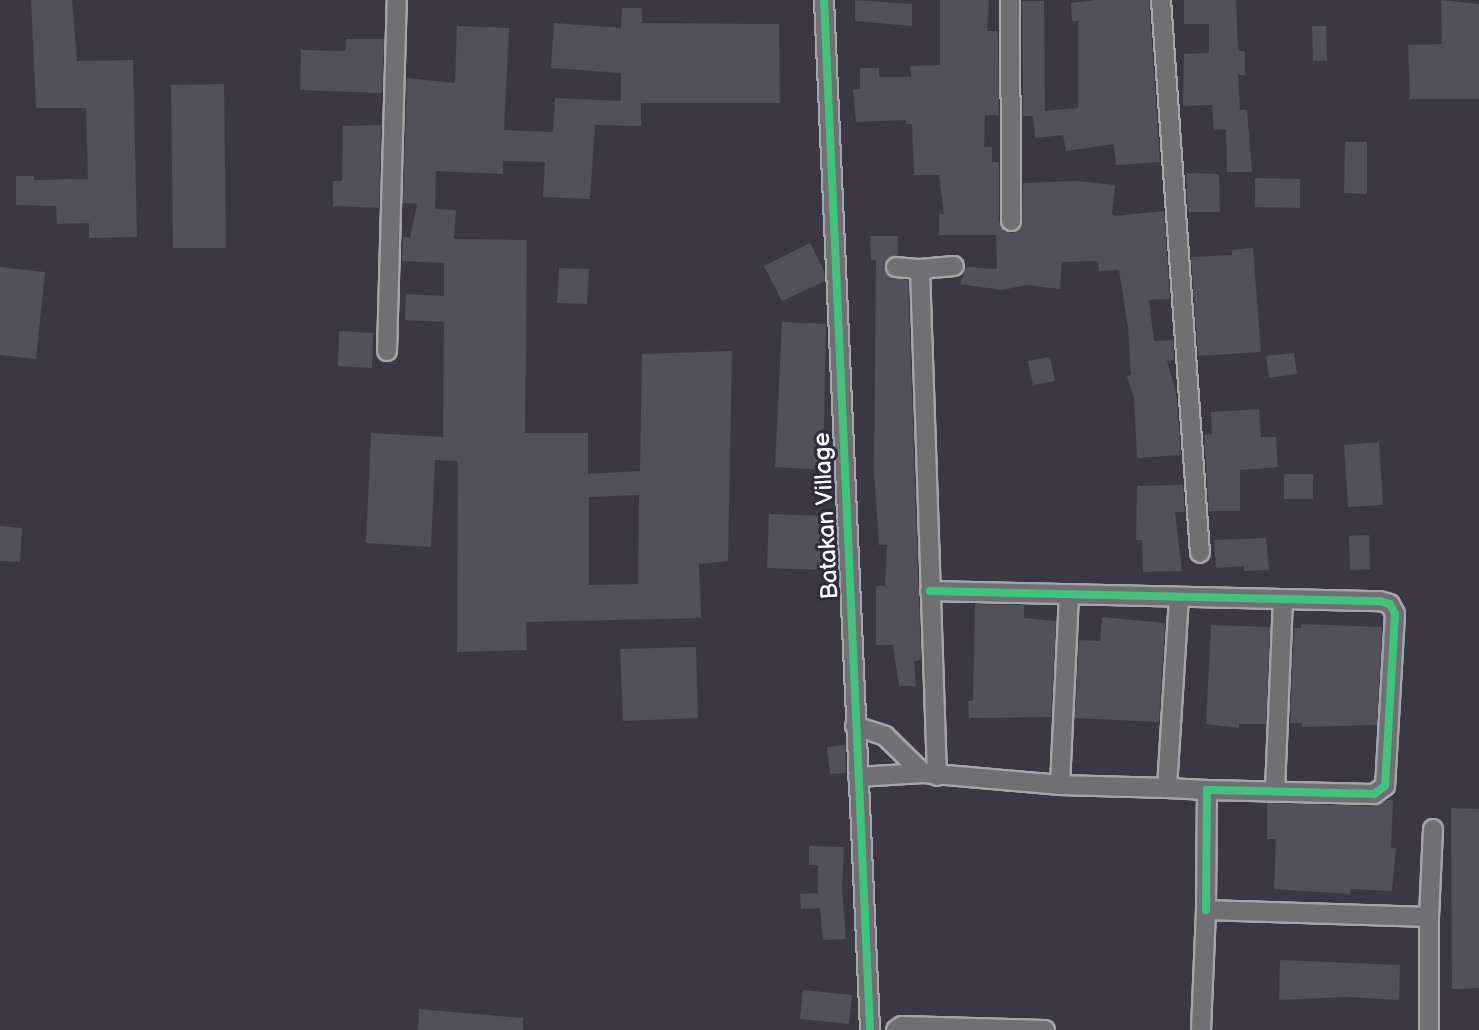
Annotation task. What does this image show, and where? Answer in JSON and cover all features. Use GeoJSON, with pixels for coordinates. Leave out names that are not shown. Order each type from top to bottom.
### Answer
{"type":"FeatureCollection","features":[{"type":"Feature","properties":{"kind":"street"},"geometry":{"type":"LineString","coordinates":[[387,351],[397,0]]}},
{"type":"Feature","properties":{"kind":"street","name":"Batakan Village"},"geometry":{"type":"LineString","coordinates":[[824,0],[870,1030]]}},
{"type":"Feature","properties":{"kind":"street"},"geometry":{"type":"LineString","coordinates":[[1010,0],[1011,221]]}},
{"type":"Feature","properties":{"kind":"street"},"geometry":{"type":"LineString","coordinates":[[1161,0],[1200,553]]}},
{"type":"Feature","properties":{"kind":"street"},"geometry":{"type":"LineString","coordinates":[[896,267],[920,269],[954,266]]}},
{"type":"Feature","properties":{"kind":"street"},"geometry":{"type":"LineString","coordinates":[[920,269],[930,591],[930,774]]}},
{"type":"Feature","properties":{"kind":"street"},"geometry":{"type":"LineString","coordinates":[[858,777],[930,774],[1060,785],[1374,794],[1385,786],[1395,614],[1390,604],[1380,601],[930,591]]}},
{"type":"Feature","properties":{"kind":"street"},"geometry":{"type":"LineString","coordinates":[[1060,785],[1069,594]]}},
{"type":"Feature","properties":{"kind":"street"},"geometry":{"type":"LineString","coordinates":[[1167,788],[1179,597]]}},
{"type":"Feature","properties":{"kind":"street"},"geometry":{"type":"LineString","coordinates":[[1275,790],[1283,601]]}},
{"type":"Feature","properties":{"kind":"street"},"geometry":{"type":"LineString","coordinates":[[855,726],[885,736],[930,774]]}},
{"type":"Feature","properties":{"kind":"street"},"geometry":{"type":"LineString","coordinates":[[1201,1030],[1207,790]]}},
{"type":"Feature","properties":{"kind":"street"},"geometry":{"type":"LineString","coordinates":[[1429,1030],[1433,829]]}},
{"type":"Feature","properties":{"kind":"street"},"geometry":{"type":"LineString","coordinates":[[1206,910],[1429,917]]}},
{"type":"Feature","properties":{"kind":"street"},"geometry":{"type":"LineString","coordinates":[[896,1030],[902,1026],[1045,1030]]}},
{"type":"Feature","properties":{"kind":"building"},"geometry":{"type":"Polygon","coordinates":[[[31,0],[72,0],[77,61],[133,60],[137,237],[89,238],[89,223],[57,224],[56,206],[16,205],[16,176],[34,176],[34,180],[88,179],[86,108],[36,108],[31,0]]]}},
{"type":"Feature","properties":{"kind":"building"},"geometry":{"type":"Polygon","coordinates":[[[855,0],[912,4],[912,26],[855,21],[855,0]]]}},
{"type":"Feature","properties":{"kind":"building"},"geometry":{"type":"Polygon","coordinates":[[[940,0],[989,0],[987,31],[998,31],[999,115],[985,115],[984,147],[992,147],[992,162],[999,162],[999,221],[1004,231],[1012,233],[1022,226],[1023,183],[1077,181],[1115,185],[1112,214],[1115,216],[1164,211],[1170,299],[1149,300],[1154,341],[1173,340],[1174,360],[1167,361],[1176,391],[1181,455],[1137,458],[1134,398],[1127,376],[1131,375],[1128,328],[1119,270],[1099,271],[1098,261],[1062,262],[1060,289],[1027,285],[1002,290],[960,284],[966,267],[997,269],[996,235],[939,235],[939,214],[944,214],[939,175],[914,175],[912,124],[906,124],[906,120],[856,122],[853,90],[860,89],[860,68],[879,68],[879,77],[911,77],[910,66],[940,65],[940,0]]]}},
{"type":"Feature","properties":{"kind":"building"},"geometry":{"type":"Polygon","coordinates":[[[1149,0],[1160,162],[1116,165],[1114,144],[1066,151],[1063,135],[1035,138],[1033,116],[1023,116],[1022,1],[1044,1],[1045,111],[1078,108],[1078,21],[1072,21],[1071,3],[1149,0]]]}},
{"type":"Feature","properties":{"kind":"building"},"geometry":{"type":"Polygon","coordinates":[[[1184,0],[1236,0],[1238,51],[1245,51],[1245,75],[1238,75],[1240,110],[1247,110],[1252,172],[1227,172],[1226,129],[1214,130],[1212,105],[1183,106],[1184,54],[1209,53],[1209,24],[1184,24],[1184,0]]]}},
{"type":"Feature","properties":{"kind":"building"},"geometry":{"type":"Polygon","coordinates":[[[1441,0],[1479,4],[1479,99],[1410,99],[1408,45],[1442,44],[1441,0]]]}},
{"type":"Feature","properties":{"kind":"building"},"geometry":{"type":"Polygon","coordinates":[[[622,8],[642,8],[642,23],[779,24],[780,103],[641,103],[641,126],[595,125],[590,199],[543,197],[545,162],[503,161],[503,174],[436,171],[435,209],[456,210],[454,239],[527,240],[525,433],[588,433],[588,474],[640,471],[642,354],[732,351],[728,561],[699,564],[701,618],[526,622],[527,650],[457,652],[458,461],[435,460],[431,547],[366,543],[371,433],[443,437],[444,322],[405,320],[406,294],[444,296],[444,263],[402,261],[403,237],[410,238],[417,204],[403,203],[407,78],[455,83],[457,26],[509,28],[504,130],[553,132],[555,98],[621,101],[621,73],[551,68],[554,23],[621,28],[622,8]],[[639,495],[589,497],[589,585],[638,584],[639,495]]]}},
{"type":"Feature","properties":{"kind":"building"},"geometry":{"type":"Polygon","coordinates":[[[1312,26],[1326,26],[1327,61],[1313,61],[1312,26]]]}},
{"type":"Feature","properties":{"kind":"building"},"geometry":{"type":"Polygon","coordinates":[[[346,39],[384,39],[382,93],[300,90],[301,50],[346,51],[346,39]]]}},
{"type":"Feature","properties":{"kind":"building"},"geometry":{"type":"Polygon","coordinates":[[[224,84],[226,248],[173,248],[171,85],[224,84]]]}},
{"type":"Feature","properties":{"kind":"building"},"geometry":{"type":"Polygon","coordinates":[[[381,125],[379,208],[333,206],[333,181],[342,181],[343,126],[381,125]]]}},
{"type":"Feature","properties":{"kind":"building"},"geometry":{"type":"Polygon","coordinates":[[[1345,142],[1367,142],[1367,194],[1344,193],[1345,142]]]}},
{"type":"Feature","properties":{"kind":"building"},"geometry":{"type":"Polygon","coordinates":[[[1186,173],[1219,174],[1220,212],[1188,212],[1186,173]]]}},
{"type":"Feature","properties":{"kind":"building"},"geometry":{"type":"Polygon","coordinates":[[[1255,178],[1300,179],[1300,208],[1255,207],[1255,178]]]}},
{"type":"Feature","properties":{"kind":"building"},"geometry":{"type":"Polygon","coordinates":[[[870,236],[898,236],[898,255],[887,260],[885,271],[890,277],[908,280],[921,660],[914,661],[916,686],[899,686],[893,645],[876,645],[876,586],[885,586],[887,545],[879,545],[874,471],[876,260],[871,260],[870,236]]]}},
{"type":"Feature","properties":{"kind":"building"},"geometry":{"type":"Polygon","coordinates":[[[810,243],[824,271],[825,281],[782,301],[764,266],[810,243]]]}},
{"type":"Feature","properties":{"kind":"building"},"geometry":{"type":"Polygon","coordinates":[[[1253,248],[1261,352],[1198,356],[1191,257],[1232,255],[1232,250],[1253,248]]]}},
{"type":"Feature","properties":{"kind":"building"},"geometry":{"type":"Polygon","coordinates":[[[0,267],[45,272],[36,359],[0,355],[0,267]]]}},
{"type":"Feature","properties":{"kind":"building"},"geometry":{"type":"Polygon","coordinates":[[[559,268],[589,269],[587,304],[557,303],[559,268]]]}},
{"type":"Feature","properties":{"kind":"building"},"geometry":{"type":"Polygon","coordinates":[[[782,322],[826,324],[823,470],[775,467],[782,322]]]}},
{"type":"Feature","properties":{"kind":"building"},"geometry":{"type":"Polygon","coordinates":[[[339,331],[373,333],[372,368],[338,366],[339,331]]]}},
{"type":"Feature","properties":{"kind":"building"},"geometry":{"type":"Polygon","coordinates":[[[1294,353],[1297,374],[1269,378],[1266,356],[1294,353]]]}},
{"type":"Feature","properties":{"kind":"building"},"geometry":{"type":"Polygon","coordinates":[[[1050,357],[1055,381],[1033,385],[1028,361],[1050,357]]]}},
{"type":"Feature","properties":{"kind":"building"},"geometry":{"type":"Polygon","coordinates":[[[1259,409],[1261,437],[1276,437],[1278,467],[1240,470],[1240,511],[1209,511],[1204,435],[1212,434],[1211,412],[1259,409]]]}},
{"type":"Feature","properties":{"kind":"building"},"geometry":{"type":"Polygon","coordinates":[[[1379,442],[1383,505],[1348,507],[1344,445],[1379,442]]]}},
{"type":"Feature","properties":{"kind":"building"},"geometry":{"type":"Polygon","coordinates":[[[1284,474],[1313,474],[1313,499],[1284,499],[1284,474]]]}},
{"type":"Feature","properties":{"kind":"building"},"geometry":{"type":"Polygon","coordinates":[[[1183,485],[1185,512],[1175,512],[1182,571],[1143,572],[1142,540],[1136,540],[1137,486],[1183,485]]]}},
{"type":"Feature","properties":{"kind":"building"},"geometry":{"type":"Polygon","coordinates":[[[769,514],[827,516],[825,570],[767,568],[769,514]]]}},
{"type":"Feature","properties":{"kind":"building"},"geometry":{"type":"Polygon","coordinates":[[[0,526],[22,528],[20,562],[0,561],[0,526]]]}},
{"type":"Feature","properties":{"kind":"building"},"geometry":{"type":"Polygon","coordinates":[[[1369,535],[1370,569],[1350,570],[1349,536],[1369,535]]]}},
{"type":"Feature","properties":{"kind":"building"},"geometry":{"type":"Polygon","coordinates":[[[1266,538],[1269,570],[1244,571],[1244,566],[1216,568],[1214,540],[1266,538]]]}},
{"type":"Feature","properties":{"kind":"building"},"geometry":{"type":"Polygon","coordinates":[[[975,604],[1024,605],[1024,618],[1056,621],[1051,717],[969,718],[968,701],[973,701],[975,604]]]}},
{"type":"Feature","properties":{"kind":"building"},"geometry":{"type":"Polygon","coordinates":[[[1102,617],[1165,623],[1159,722],[1075,718],[1079,640],[1100,641],[1102,617]]]}},
{"type":"Feature","properties":{"kind":"building"},"geometry":{"type":"Polygon","coordinates":[[[1301,624],[1382,627],[1377,725],[1302,727],[1302,723],[1290,723],[1294,628],[1301,628],[1301,624]]]}},
{"type":"Feature","properties":{"kind":"building"},"geometry":{"type":"Polygon","coordinates":[[[1211,625],[1270,627],[1266,724],[1239,724],[1239,728],[1206,724],[1211,625]]]}},
{"type":"Feature","properties":{"kind":"building"},"geometry":{"type":"Polygon","coordinates":[[[696,647],[698,718],[623,721],[620,649],[696,647]]]}},
{"type":"Feature","properties":{"kind":"building"},"geometry":{"type":"Polygon","coordinates":[[[845,745],[846,773],[830,774],[827,747],[845,745]]]}},
{"type":"Feature","properties":{"kind":"building"},"geometry":{"type":"Polygon","coordinates":[[[1393,800],[1391,848],[1396,848],[1392,891],[1351,889],[1350,894],[1274,889],[1276,839],[1267,839],[1267,803],[1374,806],[1393,800]]]}},
{"type":"Feature","properties":{"kind":"building"},"geometry":{"type":"Polygon","coordinates":[[[1451,808],[1479,809],[1479,988],[1452,989],[1451,808]]]}},
{"type":"Feature","properties":{"kind":"building"},"geometry":{"type":"Polygon","coordinates":[[[809,846],[844,847],[842,888],[846,939],[823,940],[820,908],[801,909],[800,894],[818,893],[818,865],[809,865],[809,846]]]}},
{"type":"Feature","properties":{"kind":"building"},"geometry":{"type":"Polygon","coordinates":[[[1280,960],[1400,965],[1399,1000],[1348,997],[1279,1000],[1280,960]]]}},
{"type":"Feature","properties":{"kind":"building"},"geometry":{"type":"Polygon","coordinates":[[[803,990],[852,995],[849,1024],[800,1019],[803,990]]]}},
{"type":"Feature","properties":{"kind":"building"},"geometry":{"type":"Polygon","coordinates":[[[419,1009],[523,1018],[523,1030],[418,1030],[419,1009]]]}},
{"type":"Feature","properties":{"kind":"cycle path"},"geometry":{"type":"LineString","coordinates":[[824,0],[870,1030]]}},
{"type":"Feature","properties":{"kind":"cycle path"},"geometry":{"type":"LineString","coordinates":[[930,591],[1380,601],[1390,604],[1395,614],[1385,786],[1374,794],[1207,790],[1206,910]]}}]}
